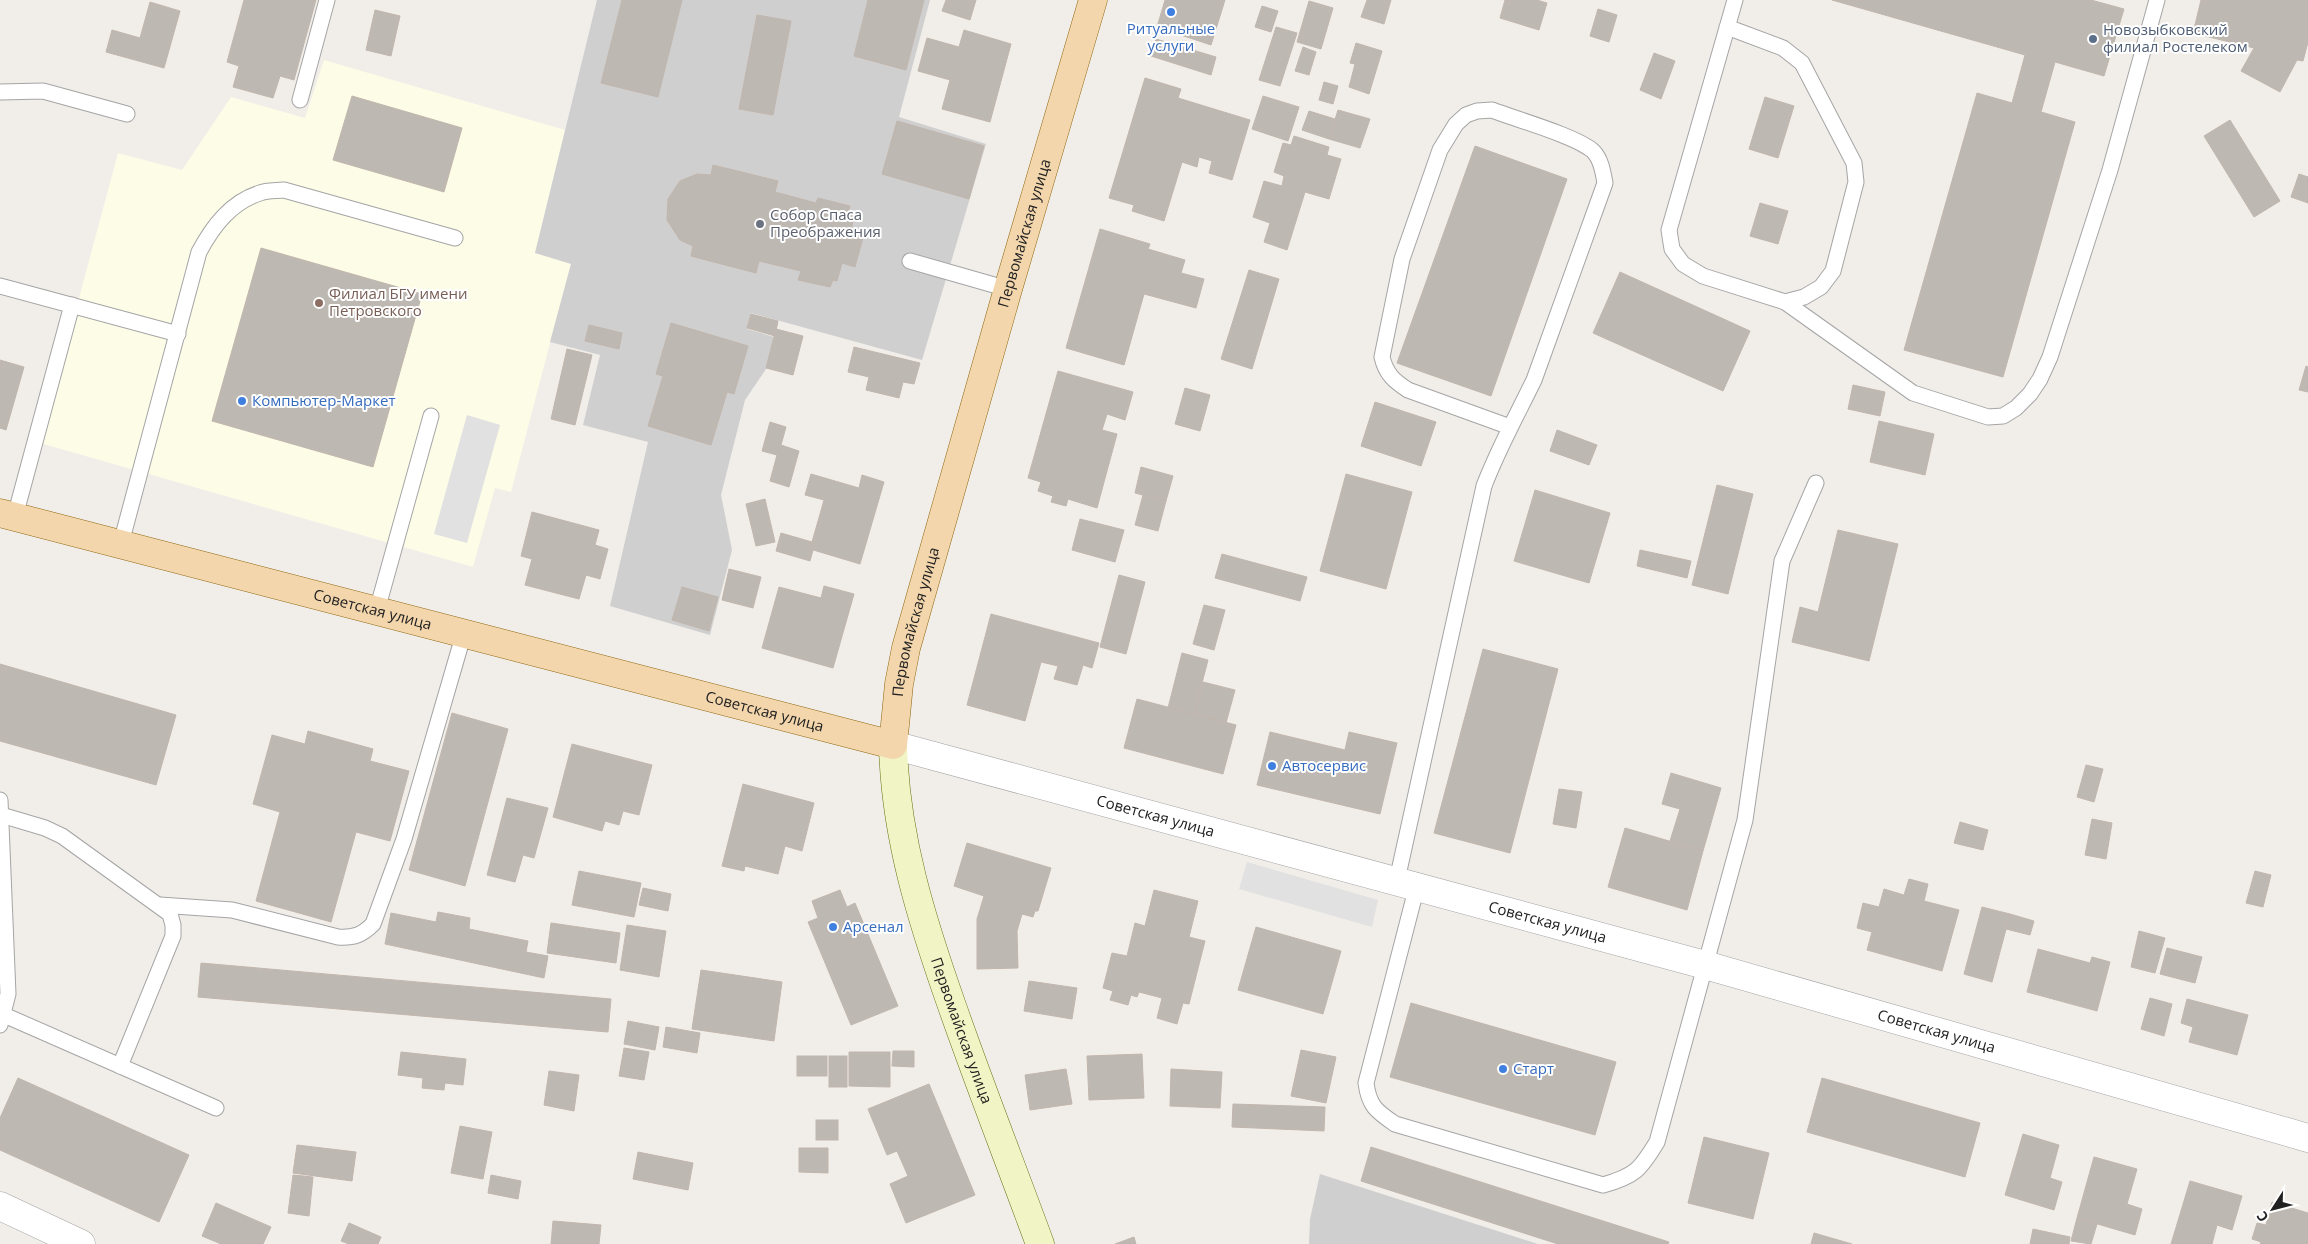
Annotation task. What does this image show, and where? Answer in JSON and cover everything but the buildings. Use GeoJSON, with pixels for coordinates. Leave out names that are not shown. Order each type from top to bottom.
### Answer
{"type":"FeatureCollection","features":[{"type":"Feature","properties":{"kind":"main road","name":"Первомайская улица"},"geometry":{"type":"LineString","coordinates":[[893,745],[898,691],[906,648],[1008,289],[1093,0]]}},
{"type":"Feature","properties":{"kind":"main road","name":"Советская улица"},"geometry":{"type":"LineString","coordinates":[[7,514],[893,745]]}},
{"type":"Feature","properties":{"kind":"street","name":"Советская улица"},"geometry":{"type":"LineString","coordinates":[[893,745],[1705,965],[2308,1138]]}},
{"type":"Feature","properties":{"kind":"street","name":"Первомайская улица"},"geometry":{"type":"LineString","coordinates":[[893,745],[894,788],[900,829],[927,933],[966,1045],[1040,1244]]}},
{"type":"Feature","properties":{"kind":"street"},"geometry":{"type":"LineString","coordinates":[[0,1206],[81,1244]]}},
{"type":"Feature","properties":{"kind":"lane"},"geometry":{"type":"LineString","coordinates":[[300,100],[327,0]]}},
{"type":"Feature","properties":{"kind":"lane"},"geometry":{"type":"LineString","coordinates":[[1735,0],[1669,230],[1672,249],[1683,264],[1703,276],[1785,302],[1913,394],[1988,417],[2003,416],[2016,408],[2030,394],[2040,379],[2050,357],[2110,170],[2157,0]]}},
{"type":"Feature","properties":{"kind":"lane"},"geometry":{"type":"LineString","coordinates":[[1727,27],[1783,48],[1802,62],[1854,163],[1856,182],[1833,271],[1821,287],[1804,298],[1785,302]]}},
{"type":"Feature","properties":{"kind":"lane"},"geometry":{"type":"LineString","coordinates":[[0,92],[43,91],[127,114]]}},
{"type":"Feature","properties":{"kind":"lane"},"geometry":{"type":"LineString","coordinates":[[1510,427],[1408,390],[1394,382],[1385,369],[1382,357],[1402,259],[1440,150],[1456,124],[1466,115],[1477,111],[1492,110],[1580,142],[1594,152],[1602,169],[1605,183],[1534,380],[1496,455],[1484,486],[1366,1083],[1368,1099],[1379,1113],[1394,1124],[1603,1185],[1626,1178],[1643,1165],[1657,1142],[1745,820],[1782,561],[1816,483]]}},
{"type":"Feature","properties":{"kind":"lane"},"geometry":{"type":"LineString","coordinates":[[121,543],[199,252],[211,229],[233,207],[261,192],[284,190],[455,238]]}},
{"type":"Feature","properties":{"kind":"lane"},"geometry":{"type":"LineString","coordinates":[[910,261],[1008,289]]}},
{"type":"Feature","properties":{"kind":"lane"},"geometry":{"type":"LineString","coordinates":[[0,286],[178,334]]}},
{"type":"Feature","properties":{"kind":"lane"},"geometry":{"type":"LineString","coordinates":[[7,514],[72,305]]}},
{"type":"Feature","properties":{"kind":"lane"},"geometry":{"type":"LineString","coordinates":[[377,610],[431,416]]}},
{"type":"Feature","properties":{"kind":"lane"},"geometry":{"type":"LineString","coordinates":[[160,905],[232,910],[338,937],[351,938],[364,933],[373,924],[404,839],[464,633]]}},
{"type":"Feature","properties":{"kind":"lane"},"geometry":{"type":"LineString","coordinates":[[120,1066],[173,936],[170,914],[62,836],[0,808],[8,994],[2,1020],[120,1066],[216,1108]]}},
{"type":"Feature","properties":{"kind":"shaded area"},"geometry":{"type":"Polygon","coordinates":[[[597,0],[930,0],[899,117],[986,144],[922,360],[751,313],[747,329],[774,337],[766,369],[745,400],[721,495],[732,550],[710,635],[610,606],[648,442],[583,425],[600,355],[550,342],[571,264],[535,253],[597,0]]]}},
{"type":"Feature","properties":{"kind":"shaded area","name":"Филиал БГУ имени Петровского"},"geometry":{"type":"Polygon","coordinates":[[[324,60],[565,130],[535,253],[571,263],[511,492],[495,488],[473,567],[40,443],[118,153],[182,170],[231,97],[305,118],[324,60]]]}},
{"type":"Feature","properties":{"kind":"shaded area"},"geometry":{"type":"Polygon","coordinates":[[[467,415],[500,425],[467,543],[434,534],[467,415]]]}},
{"type":"Feature","properties":{"kind":"shaded area"},"geometry":{"type":"Polygon","coordinates":[[[1247,862],[1378,900],[1372,927],[1239,889],[1247,862]]]}},
{"type":"Feature","properties":{"kind":"shaded area"},"geometry":{"type":"Polygon","coordinates":[[[1320,1174],[1538,1244],[1309,1244],[1310,1219],[1320,1174]]]}},
{"type":"Feature","properties":{"kind":"place","name":"Ритуальные услуги"},"geometry":{"type":"Point","coordinates":[1171,12]}},
{"type":"Feature","properties":{"kind":"place","name":"Новозыбковский филиал Ростелеком"},"geometry":{"type":"Point","coordinates":[2093,39]}},
{"type":"Feature","properties":{"kind":"place","name":"Собор Спаса Преображения"},"geometry":{"type":"Point","coordinates":[760,224]}},
{"type":"Feature","properties":{"kind":"place","name":"Филиал БГУ имени Петровского"},"geometry":{"type":"Point","coordinates":[319,303]}},
{"type":"Feature","properties":{"kind":"place","name":"Компьютер-Маркет"},"geometry":{"type":"Point","coordinates":[242,401]}},
{"type":"Feature","properties":{"kind":"place","name":"Автосервис"},"geometry":{"type":"Point","coordinates":[1272,766]}},
{"type":"Feature","properties":{"kind":"place","name":"Арсенал"},"geometry":{"type":"Point","coordinates":[833,927]}},
{"type":"Feature","properties":{"kind":"place","name":"Старт"},"geometry":{"type":"Point","coordinates":[1503,1069]}}]}
